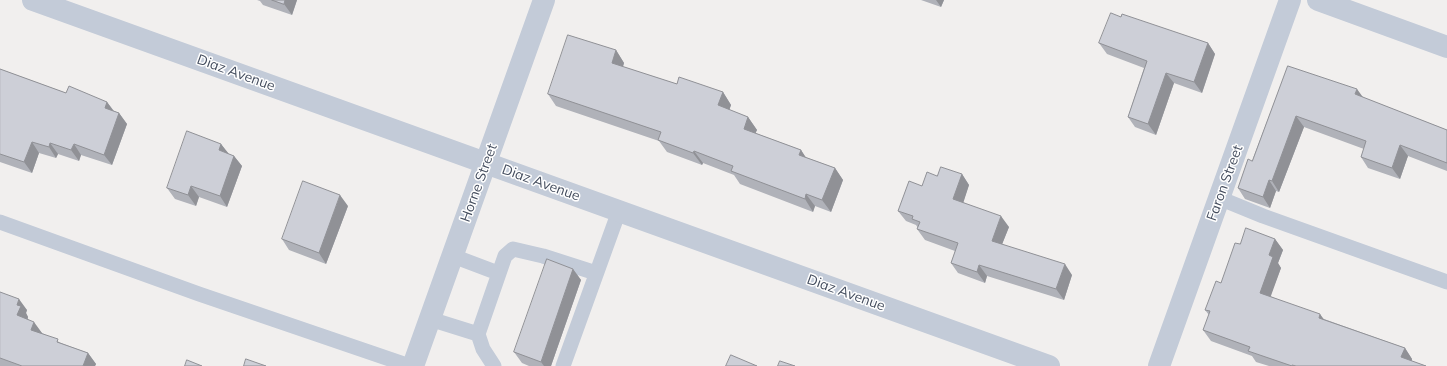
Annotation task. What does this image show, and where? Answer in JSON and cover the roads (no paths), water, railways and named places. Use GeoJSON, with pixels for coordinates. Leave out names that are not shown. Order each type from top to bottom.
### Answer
{"type":"FeatureCollection","features":[{"type":"Feature","properties":{"kind":"street","name":"Diaz Avenue"},"geometry":{"type":"LineString","coordinates":[[33,0],[1049,366]]}},
{"type":"Feature","properties":{"kind":"street","name":"Horne Street"},"geometry":{"type":"LineString","coordinates":[[413,366],[544,0]]}},
{"type":"Feature","properties":{"kind":"street","name":"Faron Street"},"geometry":{"type":"LineString","coordinates":[[1159,366],[1290,0]]}},
{"type":"Feature","properties":{"kind":"street"},"geometry":{"type":"LineString","coordinates":[[1318,0],[1447,47]]}},
{"type":"Feature","properties":{"kind":"lane"},"geometry":{"type":"LineString","coordinates":[[1219,198],[1263,216],[1447,282]]}},
{"type":"Feature","properties":{"kind":"lane"},"geometry":{"type":"LineString","coordinates":[[563,366],[619,211]]}},
{"type":"Feature","properties":{"kind":"lane"},"geometry":{"type":"LineString","coordinates":[[0,222],[214,299],[410,366]]}},
{"type":"Feature","properties":{"kind":"lane"},"geometry":{"type":"LineString","coordinates":[[494,366],[483,349],[478,334],[505,256],[513,249],[543,256],[596,273]]}},
{"type":"Feature","properties":{"kind":"lane"},"geometry":{"type":"LineString","coordinates":[[453,256],[498,273]]}},
{"type":"Feature","properties":{"kind":"lane"},"geometry":{"type":"LineString","coordinates":[[430,319],[478,334]]}}]}
